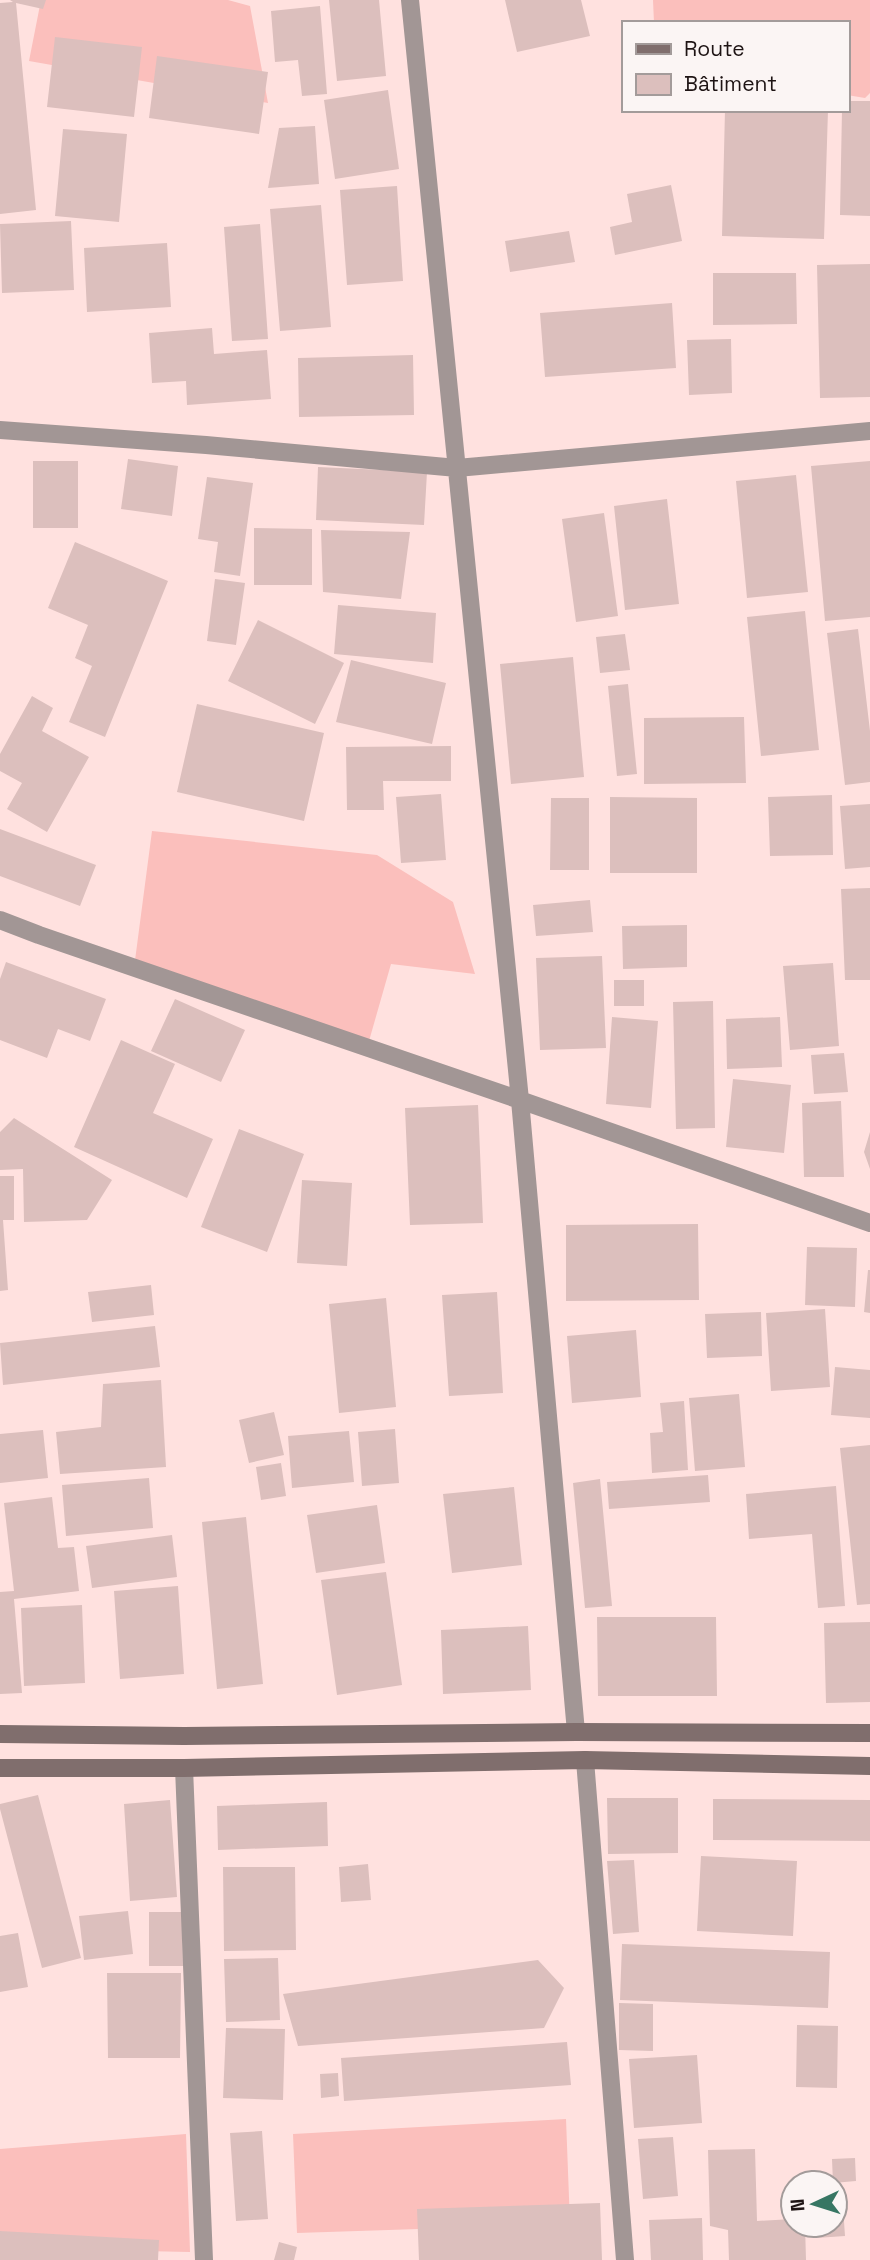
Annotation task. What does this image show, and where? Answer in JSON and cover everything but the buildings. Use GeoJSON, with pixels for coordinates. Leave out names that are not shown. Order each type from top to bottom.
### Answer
{"type":"FeatureCollection","features":[{"type":"Feature","properties":{"kind":"street"},"geometry":{"type":"LineString","coordinates":[[410,0],[520,1100],[576,1732]]}},
{"type":"Feature","properties":{"kind":"street"},"geometry":{"type":"LineString","coordinates":[[0,430],[206,445],[457,468],[870,431]]}},
{"type":"Feature","properties":{"kind":"street"},"geometry":{"type":"LineString","coordinates":[[0,920],[870,1223]]}},
{"type":"Feature","properties":{"kind":"street"},"geometry":{"type":"LineString","coordinates":[[0,1734],[184,1737],[576,1732],[870,1733]]}},
{"type":"Feature","properties":{"kind":"street"},"geometry":{"type":"LineString","coordinates":[[585,1760],[625,2260]]}},
{"type":"Feature","properties":{"kind":"street"},"geometry":{"type":"LineString","coordinates":[[0,1768],[184,1768],[585,1760],[870,1766]]}},
{"type":"Feature","properties":{"kind":"street"},"geometry":{"type":"LineString","coordinates":[[184,1768],[204,2260]]}},
{"type":"Feature","properties":{"kind":"shaded area"},"geometry":{"type":"Polygon","coordinates":[[[41,0],[228,0],[250,6],[268,103],[29,61],[41,0]]]}},
{"type":"Feature","properties":{"kind":"shaded area"},"geometry":{"type":"Polygon","coordinates":[[[653,0],[870,0],[870,93],[865,98],[849,95],[849,21],[654,21],[653,0]]]}},
{"type":"Feature","properties":{"kind":"shaded area"},"geometry":{"type":"Polygon","coordinates":[[[152,831],[377,855],[453,902],[475,974],[391,964],[367,1048],[134,968],[152,831]]]}},
{"type":"Feature","properties":{"kind":"shaded area"},"geometry":{"type":"Polygon","coordinates":[[[566,2119],[570,2224],[297,2233],[293,2134],[566,2119]]]}},
{"type":"Feature","properties":{"kind":"shaded area"},"geometry":{"type":"Polygon","coordinates":[[[186,2134],[190,2252],[0,2248],[0,2149],[186,2134]]]}}]}
